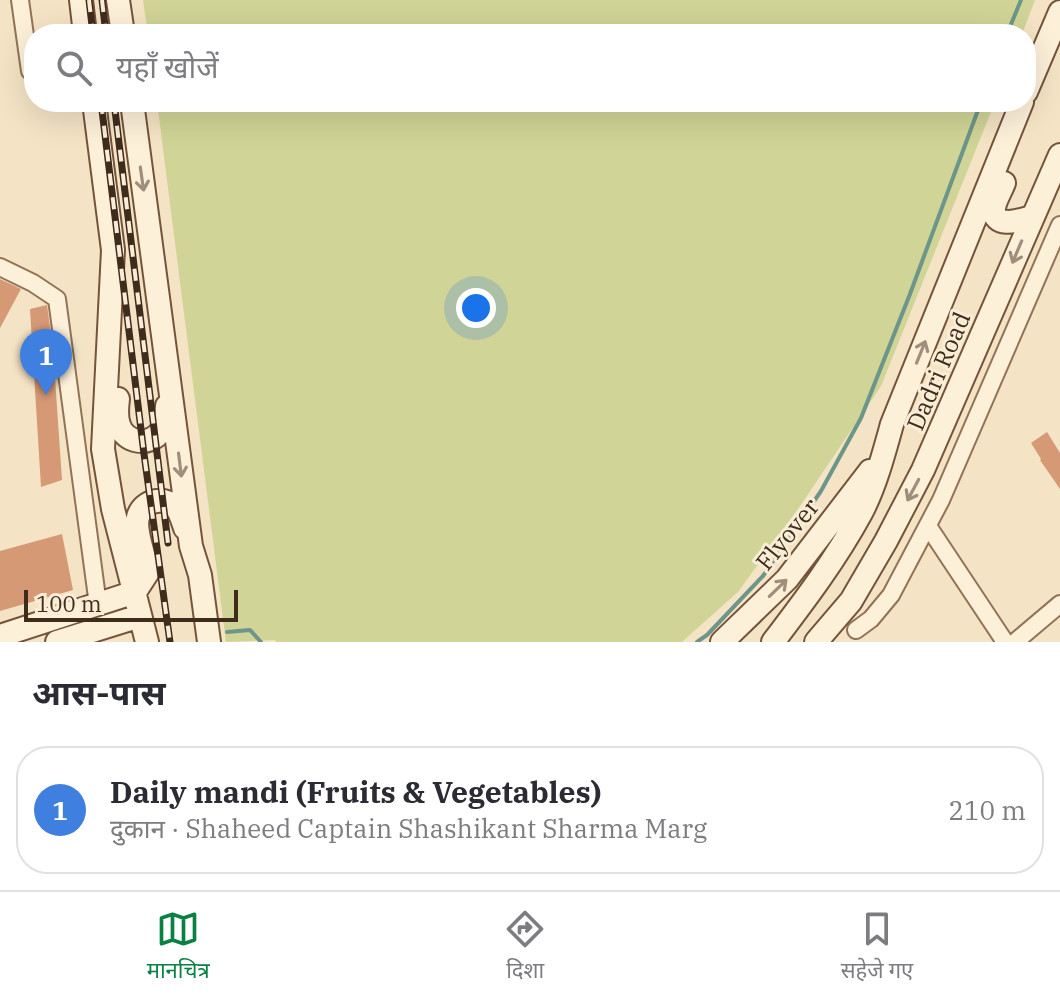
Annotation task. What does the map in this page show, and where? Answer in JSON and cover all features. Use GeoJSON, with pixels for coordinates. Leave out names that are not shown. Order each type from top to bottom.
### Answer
{"type":"FeatureCollection","features":[{"type":"Feature","properties":{"kind":"main road"},"geometry":{"type":"LineString","coordinates":[[81,0],[84,24]]}},
{"type":"Feature","properties":{"kind":"main road"},"geometry":{"type":"LineString","coordinates":[[118,0],[122,24]]}},
{"type":"Feature","properties":{"kind":"main road"},"geometry":{"type":"LineString","coordinates":[[1036,68],[1060,12]]}},
{"type":"Feature","properties":{"kind":"main road"},"geometry":{"type":"LineString","coordinates":[[95,112],[113,250],[119,355],[117,415],[118,423],[127,436],[150,440],[162,430],[166,423],[168,376]]}},
{"type":"Feature","properties":{"kind":"main road"},"geometry":{"type":"LineString","coordinates":[[133,112],[191,546]]}},
{"type":"Feature","properties":{"kind":"main road","name":"Dadri Road"},"geometry":{"type":"LineString","coordinates":[[773,642],[824,575],[863,510],[892,424],[1017,112]]}},
{"type":"Feature","properties":{"kind":"main road"},"geometry":{"type":"LineString","coordinates":[[1019,112],[1013,159],[994,207],[996,216],[1008,223],[1032,217]]}},
{"type":"Feature","properties":{"kind":"main road","name":"Dadri Road"},"geometry":{"type":"LineString","coordinates":[[854,623],[886,541],[923,470],[1060,155]]}},
{"type":"Feature","properties":{"kind":"main road"},"geometry":{"type":"LineString","coordinates":[[113,250],[103,449],[113,509],[147,642]]}},
{"type":"Feature","properties":{"kind":"main road","name":"Flyover"},"geometry":{"type":"LineString","coordinates":[[722,642],[787,579],[885,451]]}},
{"type":"Feature","properties":{"kind":"main road"},"geometry":{"type":"LineString","coordinates":[[0,636],[135,592],[148,572],[137,527],[139,514],[143,508],[162,500],[179,511],[191,546],[200,575],[209,642]]}},
{"type":"Feature","properties":{"kind":"main road"},"geometry":{"type":"LineString","coordinates":[[755,642],[795,613]]}},
{"type":"Feature","properties":{"kind":"main road"},"geometry":{"type":"LineString","coordinates":[[57,642],[140,616]]}},
{"type":"Feature","properties":{"kind":"main road"},"geometry":{"type":"LineString","coordinates":[[816,642],[854,623]]}},
{"type":"Feature","properties":{"kind":"main road"},"geometry":{"type":"LineString","coordinates":[[831,642],[854,623]]}},
{"type":"Feature","properties":{"kind":"street"},"geometry":{"type":"LineString","coordinates":[[20,0],[24,28]]}},
{"type":"Feature","properties":{"kind":"street"},"geometry":{"type":"LineString","coordinates":[[854,623],[871,619],[891,595],[928,526],[1060,225]]}},
{"type":"Feature","properties":{"kind":"street"},"geometry":{"type":"LineString","coordinates":[[0,267],[57,299],[98,605]]}},
{"type":"Feature","properties":{"kind":"street"},"geometry":{"type":"LineString","coordinates":[[928,526],[1005,642]]}},
{"type":"Feature","properties":{"kind":"street"},"geometry":{"type":"LineString","coordinates":[[1015,642],[1060,604]]}},
{"type":"Feature","properties":{"kind":"green space"},"geometry":{"type":"Polygon","coordinates":[[[143,0],[1035,0],[1026,24],[147,24],[143,0]]]}},
{"type":"Feature","properties":{"kind":"green space"},"geometry":{"type":"Polygon","coordinates":[[[158,112],[991,112],[881,386],[738,592],[682,642],[226,642],[158,112]]]}},
{"type":"Feature","properties":{"kind":"building"},"geometry":{"type":"Polygon","coordinates":[[[0,279],[21,289],[0,328],[0,279]]]}},
{"type":"Feature","properties":{"kind":"building"},"geometry":{"type":"Polygon","coordinates":[[[47,305],[62,480],[41,487],[30,309],[47,305]]]}},
{"type":"Feature","properties":{"kind":"building"},"geometry":{"type":"Polygon","coordinates":[[[1047,432],[1060,453],[1060,489],[1031,443],[1047,432]]]}},
{"type":"Feature","properties":{"kind":"building"},"geometry":{"type":"Polygon","coordinates":[[[62,534],[73,590],[0,611],[0,551],[62,534]]]}},
{"type":"Feature","properties":{"kind":"waterway"},"geometry":{"type":"LineString","coordinates":[[1011,24],[1021,0]]}},
{"type":"Feature","properties":{"kind":"waterway"},"geometry":{"type":"LineString","coordinates":[[697,642],[763,576],[821,491],[861,418],[977,112]]}},
{"type":"Feature","properties":{"kind":"waterway"},"geometry":{"type":"LineString","coordinates":[[227,632],[250,630],[261,642]]}},
{"type":"Feature","properties":{"kind":"railway"},"geometry":{"type":"LineString","coordinates":[[89,0],[92,24]]}},
{"type":"Feature","properties":{"kind":"railway"},"geometry":{"type":"LineString","coordinates":[[102,0],[105,24]]}},
{"type":"Feature","properties":{"kind":"railway"},"geometry":{"type":"LineString","coordinates":[[102,112],[170,642]]}},
{"type":"Feature","properties":{"kind":"railway"},"geometry":{"type":"LineString","coordinates":[[115,112],[168,543]]}},
{"type":"Feature","properties":{"kind":"place","name":"Daily mandi (Fruits & Vegetables)"},"geometry":{"type":"Point","coordinates":[46,395]}}]}
